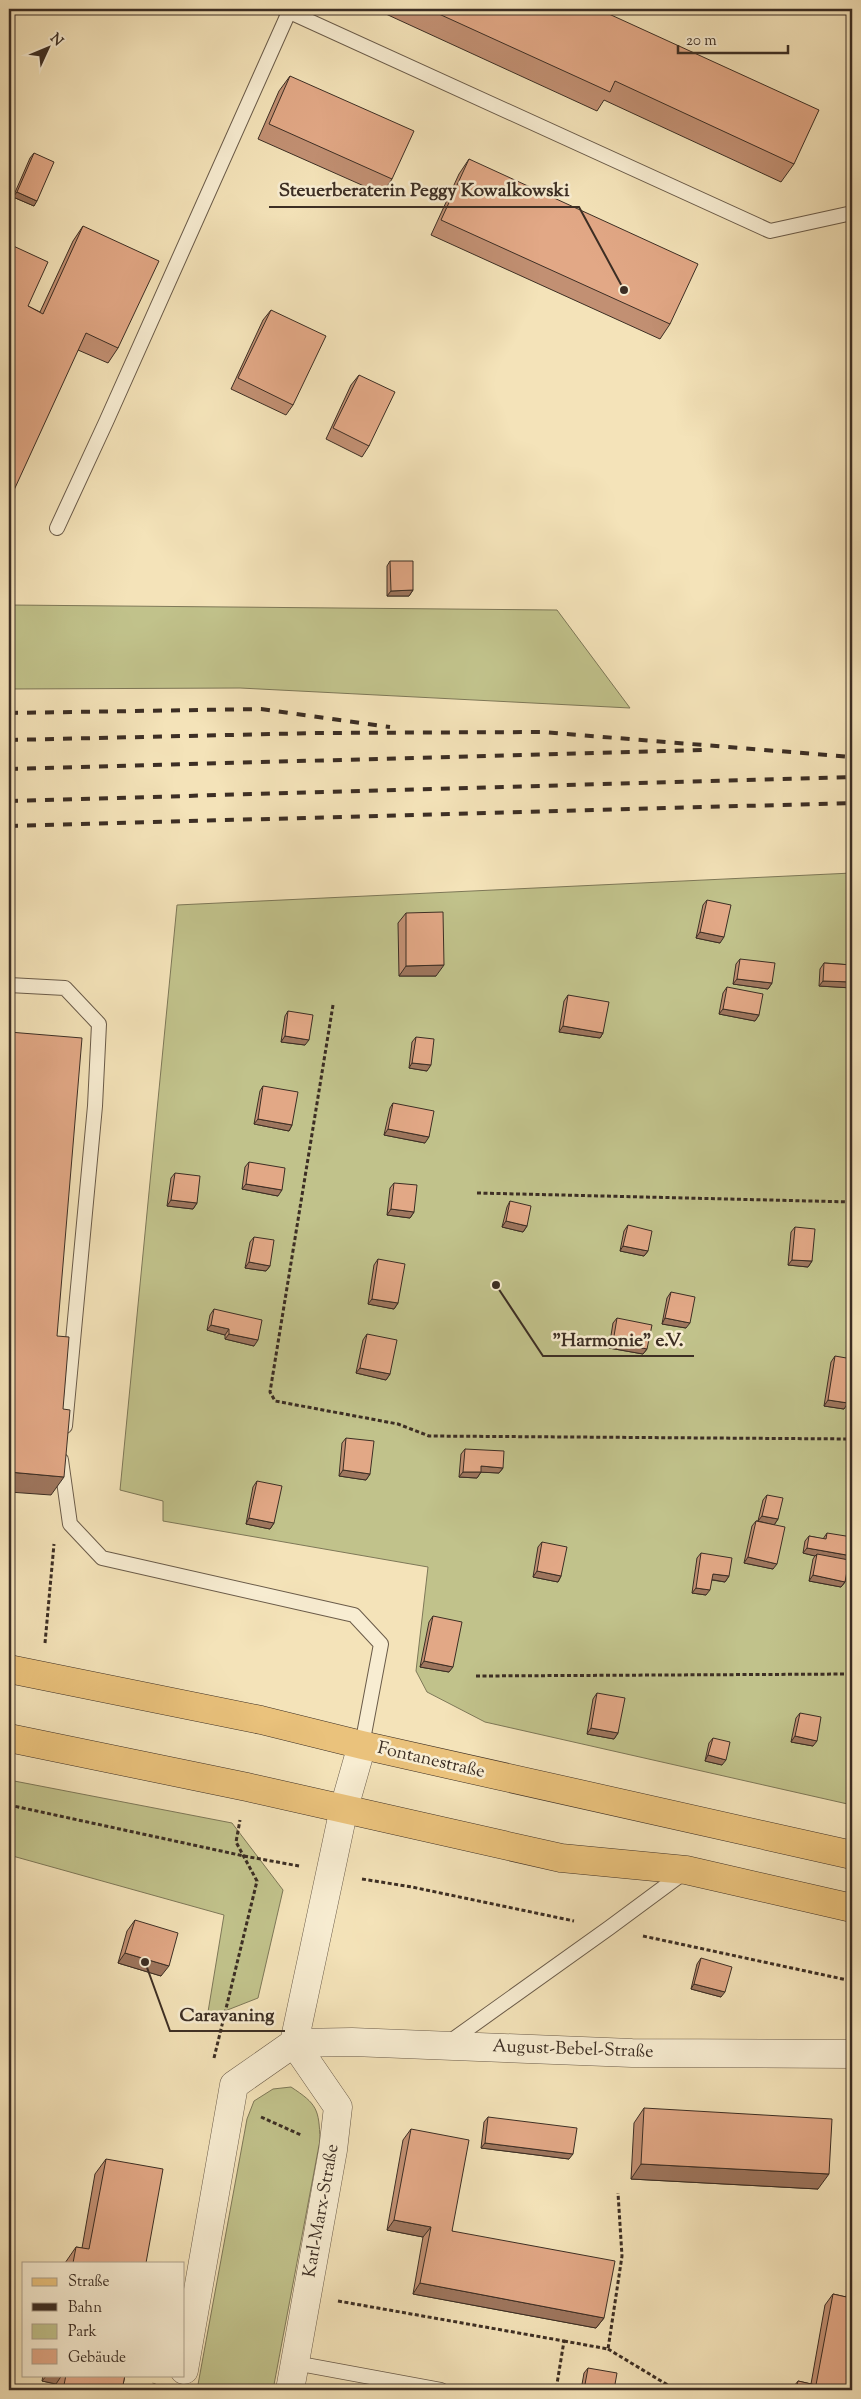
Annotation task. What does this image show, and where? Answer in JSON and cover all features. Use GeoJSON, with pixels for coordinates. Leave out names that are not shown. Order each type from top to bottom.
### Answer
{"type":"FeatureCollection","features":[{"type":"Feature","properties":{"kind":"main road","name":"Fontanestraße"},"geometry":{"type":"LineString","coordinates":[[9,1669],[262,1720],[362,1745],[852,1855]]}},
{"type":"Feature","properties":{"kind":"main road"},"geometry":{"type":"LineString","coordinates":[[9,1738],[344,1808],[561,1858],[686,1870],[852,1908]]}},
{"type":"Feature","properties":{"kind":"street"},"geometry":{"type":"LineString","coordinates":[[185,2364],[234,2085],[294,2043],[344,1808],[362,1745]]}},
{"type":"Feature","properties":{"kind":"street","name":"August-Bebel-Straße"},"geometry":{"type":"LineString","coordinates":[[294,2043],[632,2053],[852,2054]]}},
{"type":"Feature","properties":{"kind":"street","name":"Karl-Marx-Straße"},"geometry":{"type":"LineString","coordinates":[[290,2390],[333,2150],[338,2107],[294,2043]]}},
{"type":"Feature","properties":{"kind":"street"},"geometry":{"type":"LineString","coordinates":[[180,2390],[183,2376]]}},
{"type":"Feature","properties":{"kind":"lane"},"geometry":{"type":"LineString","coordinates":[[57,528],[106,422],[286,10],[770,231],[852,213]]}},
{"type":"Feature","properties":{"kind":"lane"},"geometry":{"type":"LineString","coordinates":[[9,985],[65,988],[99,1024],[95,1106],[61,1464],[70,1524],[102,1558],[354,1615],[381,1644],[362,1745]]}},
{"type":"Feature","properties":{"kind":"lane"},"geometry":{"type":"LineString","coordinates":[[443,2046],[609,1928],[686,1870]]}},
{"type":"Feature","properties":{"kind":"lane"},"geometry":{"type":"LineString","coordinates":[[295,2363],[441,2390]]}},
{"type":"Feature","properties":{"kind":"path"},"geometry":{"type":"LineString","coordinates":[[333,1005],[270,1392],[275,1400],[398,1424],[429,1436],[852,1439]]}},
{"type":"Feature","properties":{"kind":"path"},"geometry":{"type":"LineString","coordinates":[[477,1193],[852,1202]]}},
{"type":"Feature","properties":{"kind":"path"},"geometry":{"type":"LineString","coordinates":[[45,1643],[54,1539]]}},
{"type":"Feature","properties":{"kind":"path"},"geometry":{"type":"LineString","coordinates":[[476,1676],[852,1674]]}},
{"type":"Feature","properties":{"kind":"path"},"geometry":{"type":"LineString","coordinates":[[9,1805],[244,1856],[330,1871],[378,1883],[412,1886],[852,1981]]}},
{"type":"Feature","properties":{"kind":"path"},"geometry":{"type":"LineString","coordinates":[[212,2065],[257,1881],[236,1842],[238,1829]]}},
{"type":"Feature","properties":{"kind":"path"},"geometry":{"type":"LineString","coordinates":[[232,2103],[333,2150]]}},
{"type":"Feature","properties":{"kind":"path"},"geometry":{"type":"LineString","coordinates":[[608,2349],[622,2256],[618,2193]]}},
{"type":"Feature","properties":{"kind":"path"},"geometry":{"type":"LineString","coordinates":[[333,2300],[608,2349],[676,2390]]}},
{"type":"Feature","properties":{"kind":"path"},"geometry":{"type":"LineString","coordinates":[[556,2390],[564,2341]]}},
{"type":"Feature","properties":{"kind":"green space"},"geometry":{"type":"Polygon","coordinates":[[[9,605],[557,610],[630,708],[240,688],[9,689],[9,605]]]}},
{"type":"Feature","properties":{"kind":"green space"},"geometry":{"type":"Polygon","coordinates":[[[852,873],[852,1805],[485,1722],[427,1692],[416,1671],[428,1567],[163,1521],[163,1501],[120,1490],[177,905],[852,873]]]}},
{"type":"Feature","properties":{"kind":"green space"},"geometry":{"type":"Polygon","coordinates":[[[9,1780],[232,1823],[283,1890],[258,1998],[207,2018],[224,1915],[9,1855],[9,1780]]]}},
{"type":"Feature","properties":{"kind":"green space"},"geometry":{"type":"Polygon","coordinates":[[[291,2087],[306,2098],[315,2108],[319,2121],[320,2140],[273,2390],[197,2390],[247,2119],[254,2101],[273,2089],[291,2087]]]}},
{"type":"Feature","properties":{"kind":"building"},"geometry":{"type":"Polygon","coordinates":[[[428,9],[598,9],[819,110],[794,164],[615,81],[610,92],[428,9]]]}},
{"type":"Feature","properties":{"kind":"building"},"geometry":{"type":"Polygon","coordinates":[[[290,76],[414,131],[392,179],[269,124],[290,76]]]}},
{"type":"Feature","properties":{"kind":"building"},"geometry":{"type":"Polygon","coordinates":[[[34,153],[54,162],[37,201],[17,192],[34,153]]]}},
{"type":"Feature","properties":{"kind":"building"},"geometry":{"type":"Polygon","coordinates":[[[469,159],[698,264],[670,324],[441,220],[469,159]]]}},
{"type":"Feature","properties":{"kind":"building"},"geometry":{"type":"Polygon","coordinates":[[[83,226],[159,261],[118,348],[86,333],[9,501],[9,244],[48,262],[28,306],[43,314],[83,226]]]}},
{"type":"Feature","properties":{"kind":"building"},"geometry":{"type":"Polygon","coordinates":[[[271,310],[326,336],[293,405],[238,378],[271,310]]]}},
{"type":"Feature","properties":{"kind":"building"},"geometry":{"type":"Polygon","coordinates":[[[359,375],[395,392],[369,446],[333,428],[359,375]]]}},
{"type":"Feature","properties":{"kind":"building"},"geometry":{"type":"Polygon","coordinates":[[[390,561],[413,561],[413,590],[391,591],[390,561]]]}},
{"type":"Feature","properties":{"kind":"building"},"geometry":{"type":"Polygon","coordinates":[[[707,900],[731,905],[724,937],[700,932],[707,900]]]}},
{"type":"Feature","properties":{"kind":"building"},"geometry":{"type":"Polygon","coordinates":[[[443,912],[444,965],[406,966],[406,913],[443,912]]]}},
{"type":"Feature","properties":{"kind":"building"},"geometry":{"type":"Polygon","coordinates":[[[740,959],[775,963],[772,983],[737,979],[740,959]]]}},
{"type":"Feature","properties":{"kind":"building"},"geometry":{"type":"Polygon","coordinates":[[[824,963],[852,965],[852,982],[823,981],[824,963]]]}},
{"type":"Feature","properties":{"kind":"building"},"geometry":{"type":"Polygon","coordinates":[[[727,987],[763,994],[759,1015],[723,1009],[727,987]]]}},
{"type":"Feature","properties":{"kind":"building"},"geometry":{"type":"Polygon","coordinates":[[[568,995],[609,1002],[603,1033],[563,1026],[568,995]]]}},
{"type":"Feature","properties":{"kind":"building"},"geometry":{"type":"Polygon","coordinates":[[[288,1011],[313,1015],[309,1040],[285,1036],[288,1011]]]}},
{"type":"Feature","properties":{"kind":"building"},"geometry":{"type":"Polygon","coordinates":[[[9,1032],[82,1038],[57,1336],[69,1337],[63,1409],[70,1410],[64,1477],[9,1472],[9,1032]]]}},
{"type":"Feature","properties":{"kind":"building"},"geometry":{"type":"Polygon","coordinates":[[[416,1037],[434,1039],[431,1065],[412,1063],[416,1037]]]}},
{"type":"Feature","properties":{"kind":"building"},"geometry":{"type":"Polygon","coordinates":[[[263,1086],[298,1092],[292,1125],[258,1119],[263,1086]]]}},
{"type":"Feature","properties":{"kind":"building"},"geometry":{"type":"Polygon","coordinates":[[[393,1103],[434,1111],[429,1137],[388,1129],[393,1103]]]}},
{"type":"Feature","properties":{"kind":"building"},"geometry":{"type":"Polygon","coordinates":[[[249,1162],[285,1168],[282,1190],[246,1184],[249,1162]]]}},
{"type":"Feature","properties":{"kind":"building"},"geometry":{"type":"Polygon","coordinates":[[[175,1173],[200,1176],[197,1203],[171,1200],[175,1173]]]}},
{"type":"Feature","properties":{"kind":"building"},"geometry":{"type":"Polygon","coordinates":[[[394,1183],[417,1185],[414,1212],[391,1209],[394,1183]]]}},
{"type":"Feature","properties":{"kind":"building"},"geometry":{"type":"Polygon","coordinates":[[[510,1201],[531,1206],[527,1226],[506,1221],[510,1201]]]}},
{"type":"Feature","properties":{"kind":"building"},"geometry":{"type":"Polygon","coordinates":[[[628,1225],[652,1231],[648,1251],[623,1246],[628,1225]]]}},
{"type":"Feature","properties":{"kind":"building"},"geometry":{"type":"Polygon","coordinates":[[[795,1227],[815,1229],[812,1261],[792,1260],[795,1227]]]}},
{"type":"Feature","properties":{"kind":"building"},"geometry":{"type":"Polygon","coordinates":[[[254,1237],[274,1240],[270,1266],[249,1262],[254,1237]]]}},
{"type":"Feature","properties":{"kind":"building"},"geometry":{"type":"Polygon","coordinates":[[[378,1259],[405,1264],[398,1303],[372,1299],[378,1259]]]}},
{"type":"Feature","properties":{"kind":"building"},"geometry":{"type":"Polygon","coordinates":[[[671,1292],[695,1297],[690,1323],[665,1318],[671,1292]]]}},
{"type":"Feature","properties":{"kind":"building"},"geometry":{"type":"Polygon","coordinates":[[[214,1309],[262,1320],[258,1340],[229,1334],[229,1329],[211,1325],[214,1309]]]}},
{"type":"Feature","properties":{"kind":"building"},"geometry":{"type":"Polygon","coordinates":[[[617,1318],[652,1325],[647,1349],[613,1342],[617,1318]]]}},
{"type":"Feature","properties":{"kind":"building"},"geometry":{"type":"Polygon","coordinates":[[[367,1334],[397,1340],[390,1374],[360,1368],[367,1334]]]}},
{"type":"Feature","properties":{"kind":"building"},"geometry":{"type":"Polygon","coordinates":[[[835,1356],[852,1359],[852,1376],[848,1403],[828,1400],[835,1356]]]}},
{"type":"Feature","properties":{"kind":"building"},"geometry":{"type":"Polygon","coordinates":[[[346,1438],[374,1441],[370,1474],[343,1470],[346,1438]]]}},
{"type":"Feature","properties":{"kind":"building"},"geometry":{"type":"Polygon","coordinates":[[[465,1449],[504,1451],[503,1468],[481,1466],[481,1472],[463,1472],[465,1449]]]}},
{"type":"Feature","properties":{"kind":"building"},"geometry":{"type":"Polygon","coordinates":[[[257,1481],[282,1486],[274,1523],[249,1518],[257,1481]]]}},
{"type":"Feature","properties":{"kind":"building"},"geometry":{"type":"Polygon","coordinates":[[[767,1495],[783,1498],[778,1519],[762,1516],[767,1495]]]}},
{"type":"Feature","properties":{"kind":"building"},"geometry":{"type":"Polygon","coordinates":[[[756,1521],[785,1527],[777,1564],[748,1557],[756,1521]]]}},
{"type":"Feature","properties":{"kind":"building"},"geometry":{"type":"Polygon","coordinates":[[[827,1533],[852,1537],[852,1556],[807,1548],[809,1536],[826,1539],[827,1533]]]}},
{"type":"Feature","properties":{"kind":"building"},"geometry":{"type":"Polygon","coordinates":[[[542,1542],[567,1547],[561,1576],[537,1571],[542,1542]]]}},
{"type":"Feature","properties":{"kind":"building"},"geometry":{"type":"Polygon","coordinates":[[[701,1553],[732,1558],[729,1576],[713,1574],[710,1590],[696,1588],[701,1553]]]}},
{"type":"Feature","properties":{"kind":"building"},"geometry":{"type":"Polygon","coordinates":[[[817,1554],[849,1560],[845,1582],[813,1575],[817,1554]]]}},
{"type":"Feature","properties":{"kind":"building"},"geometry":{"type":"Polygon","coordinates":[[[433,1616],[462,1622],[453,1667],[424,1661],[433,1616]]]}},
{"type":"Feature","properties":{"kind":"building"},"geometry":{"type":"Polygon","coordinates":[[[597,1693],[625,1698],[618,1733],[591,1728],[597,1693]]]}},
{"type":"Feature","properties":{"kind":"building"},"geometry":{"type":"Polygon","coordinates":[[[800,1713],[821,1717],[817,1741],[795,1736],[800,1713]]]}},
{"type":"Feature","properties":{"kind":"building"},"geometry":{"type":"Polygon","coordinates":[[[713,1738],[730,1742],[726,1760],[708,1755],[713,1738]]]}},
{"type":"Feature","properties":{"kind":"building"},"geometry":{"type":"Polygon","coordinates":[[[135,1920],[178,1933],[169,1966],[125,1953],[135,1920]]]}},
{"type":"Feature","properties":{"kind":"building"},"geometry":{"type":"Polygon","coordinates":[[[701,1958],[732,1967],[725,1992],[694,1984],[701,1958]]]}},
{"type":"Feature","properties":{"kind":"building"},"geometry":{"type":"Polygon","coordinates":[[[644,2108],[832,2119],[829,2174],[641,2164],[644,2108]]]}},
{"type":"Feature","properties":{"kind":"building"},"geometry":{"type":"Polygon","coordinates":[[[488,2117],[577,2128],[573,2154],[485,2143],[488,2117]]]}},
{"type":"Feature","properties":{"kind":"building"},"geometry":{"type":"Polygon","coordinates":[[[411,2129],[469,2140],[452,2231],[615,2261],[604,2318],[420,2283],[431,2227],[394,2220],[411,2129]]]}},
{"type":"Feature","properties":{"kind":"building"},"geometry":{"type":"Polygon","coordinates":[[[106,2159],[163,2169],[146,2262],[73,2262],[76,2247],[89,2249],[106,2159]]]}},
{"type":"Feature","properties":{"kind":"building"},"geometry":{"type":"Polygon","coordinates":[[[852,2292],[852,2390],[796,2390],[798,2381],[816,2385],[833,2294],[851,2298],[852,2292]]]}},
{"type":"Feature","properties":{"kind":"building"},"geometry":{"type":"Polygon","coordinates":[[[588,2368],[617,2373],[614,2390],[584,2390],[588,2368]]]}},
{"type":"Feature","properties":{"kind":"building"},"geometry":{"type":"Polygon","coordinates":[[[66,2376],[125,2376],[122,2390],[63,2390],[66,2376]]]}},
{"type":"Feature","properties":{"kind":"railway"},"geometry":{"type":"LineString","coordinates":[[9,713],[261,709],[390,727]]}},
{"type":"Feature","properties":{"kind":"railway"},"geometry":{"type":"LineString","coordinates":[[9,740],[317,733],[542,732],[852,757]]}},
{"type":"Feature","properties":{"kind":"railway"},"geometry":{"type":"LineString","coordinates":[[9,769],[703,750]]}},
{"type":"Feature","properties":{"kind":"railway"},"geometry":{"type":"LineString","coordinates":[[9,801],[852,777]]}},
{"type":"Feature","properties":{"kind":"railway"},"geometry":{"type":"LineString","coordinates":[[9,826],[852,803]]}},
{"type":"Feature","properties":{"kind":"place","name":"Steuerberaterin Peggy Kowalkowski"},"geometry":{"type":"Point","coordinates":[624,290]}},
{"type":"Feature","properties":{"kind":"place","name":"\"Harmonie\" e.V."},"geometry":{"type":"Point","coordinates":[496,1285]}},
{"type":"Feature","properties":{"kind":"place","name":"Caravaning"},"geometry":{"type":"Point","coordinates":[145,1962]}}]}
